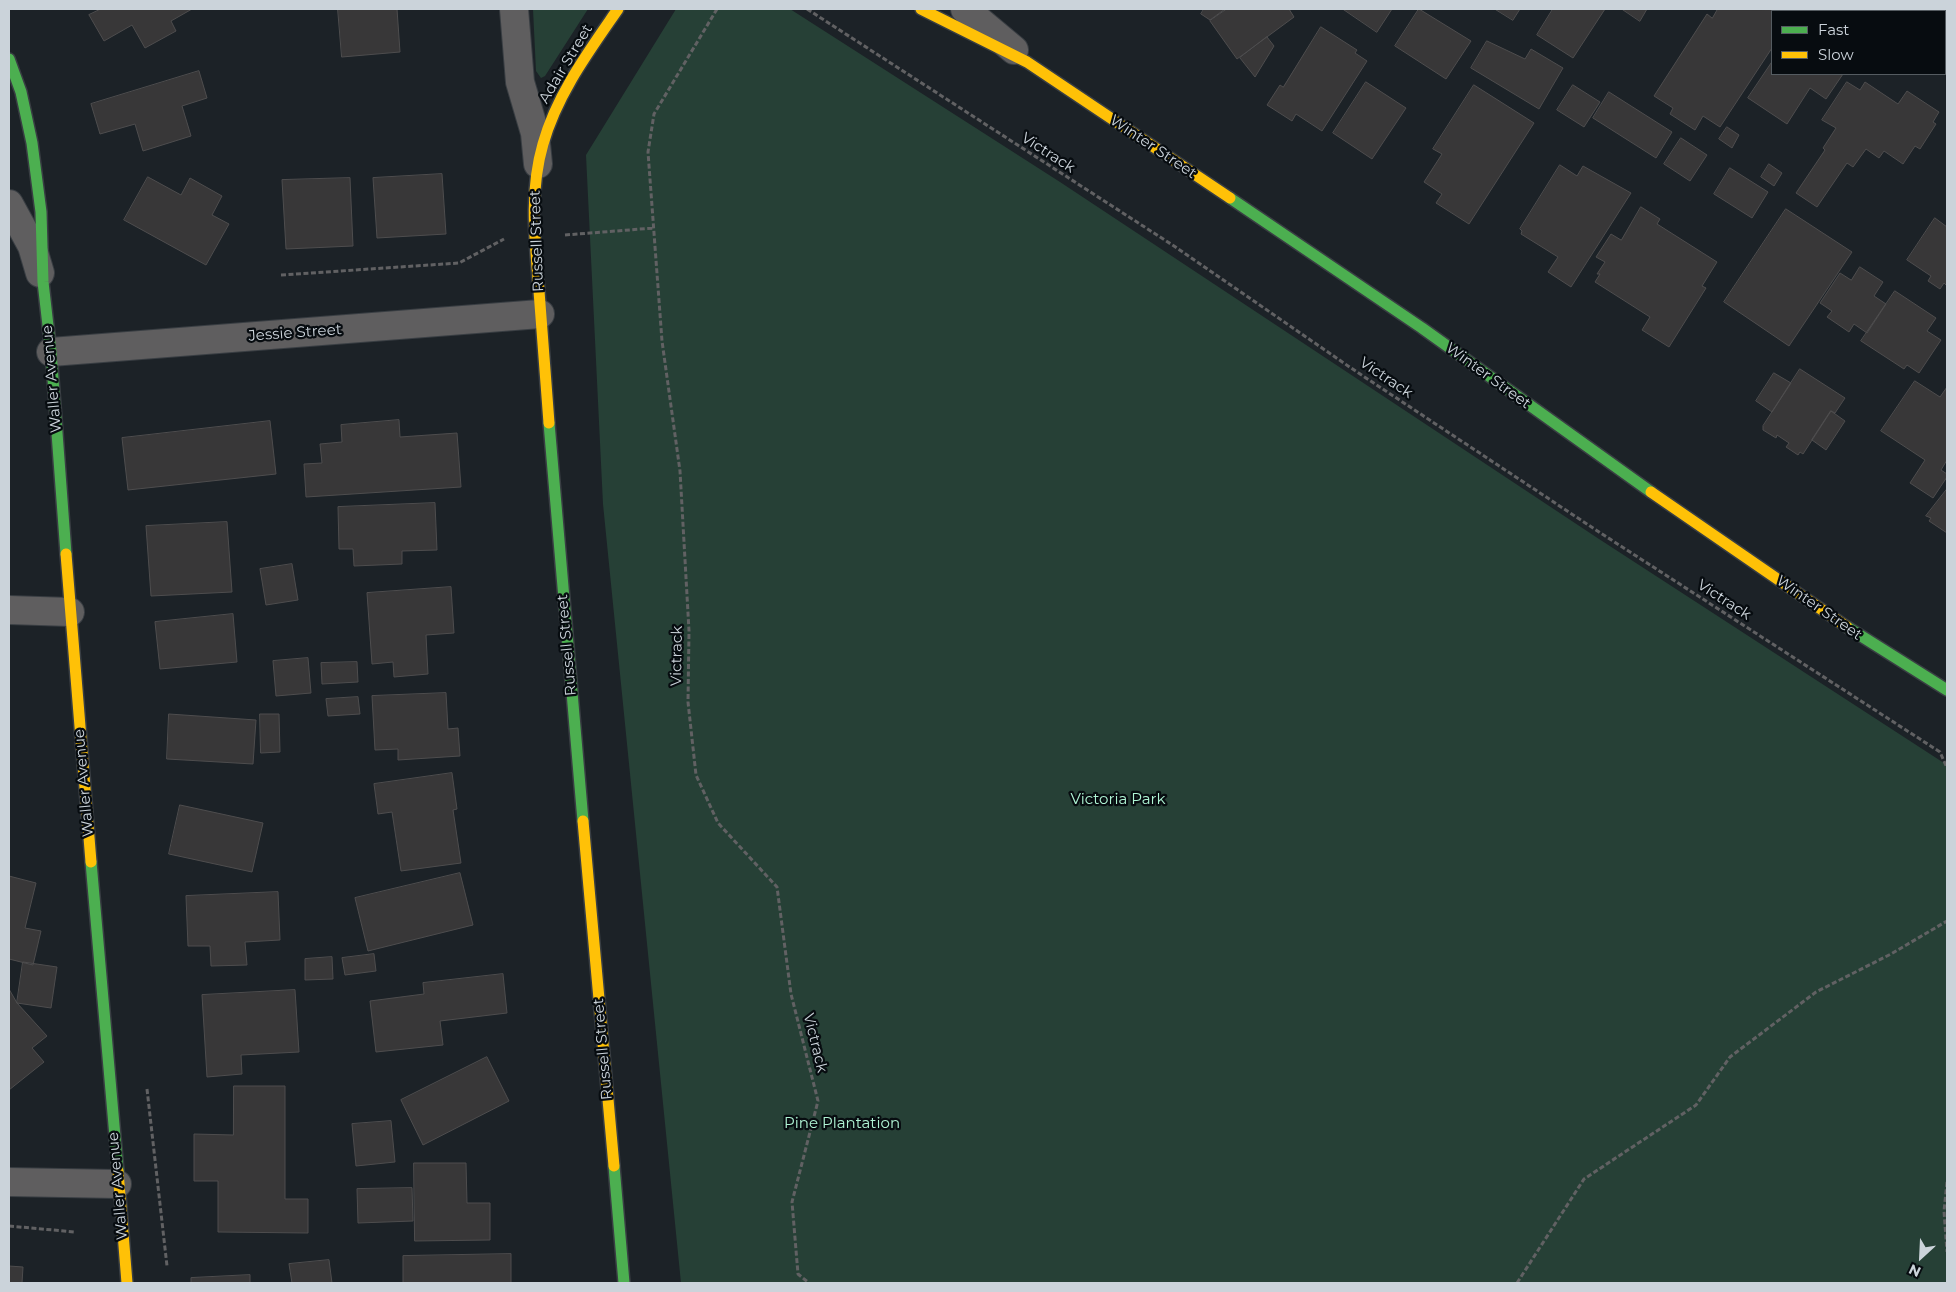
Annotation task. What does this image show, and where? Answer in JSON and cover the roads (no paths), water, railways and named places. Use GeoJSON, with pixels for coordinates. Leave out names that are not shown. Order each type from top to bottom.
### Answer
{"type":"FeatureCollection","features":[{"type":"Feature","properties":{"kind":"street","name":"Russell Street"},"geometry":{"type":"LineString","coordinates":[[514,9],[521,88],[535,133],[538,166],[534,236],[540,314],[624,1283]]}},
{"type":"Feature","properties":{"kind":"street","name":"Adair Street"},"geometry":{"type":"LineString","coordinates":[[538,166],[552,117],[559,102],[618,9]]}},
{"type":"Feature","properties":{"kind":"street","name":"Winter Street"},"geometry":{"type":"LineString","coordinates":[[921,9],[1027,62]]}},
{"type":"Feature","properties":{"kind":"street","name":"Winter Street"},"geometry":{"type":"LineString","coordinates":[[965,9],[1027,62],[1422,328],[1651,492],[1867,642],[1947,690]]}},
{"type":"Feature","properties":{"kind":"street","name":"Waller Avenue"},"geometry":{"type":"LineString","coordinates":[[9,59],[21,92],[32,144],[41,212],[42,282],[51,352],[70,612],[117,1184],[127,1283]]}},
{"type":"Feature","properties":{"kind":"street","name":"Waller Avenue"},"geometry":{"type":"LineString","coordinates":[[9,204],[32,246],[42,282]]}},
{"type":"Feature","properties":{"kind":"street","name":"Jessie Street"},"geometry":{"type":"LineString","coordinates":[[51,352],[540,314]]}},
{"type":"Feature","properties":{"kind":"street"},"geometry":{"type":"LineString","coordinates":[[9,610],[70,612]]}},
{"type":"Feature","properties":{"kind":"street"},"geometry":{"type":"LineString","coordinates":[[9,1182],[117,1184]]}},
{"type":"Feature","properties":{"kind":"park label","name":"Victoria Park"},"geometry":{"type":"Point","coordinates":[1118,800]}},
{"type":"Feature","properties":{"kind":"park label","name":"Pine Plantation"},"geometry":{"type":"Point","coordinates":[842,1124]}}]}
